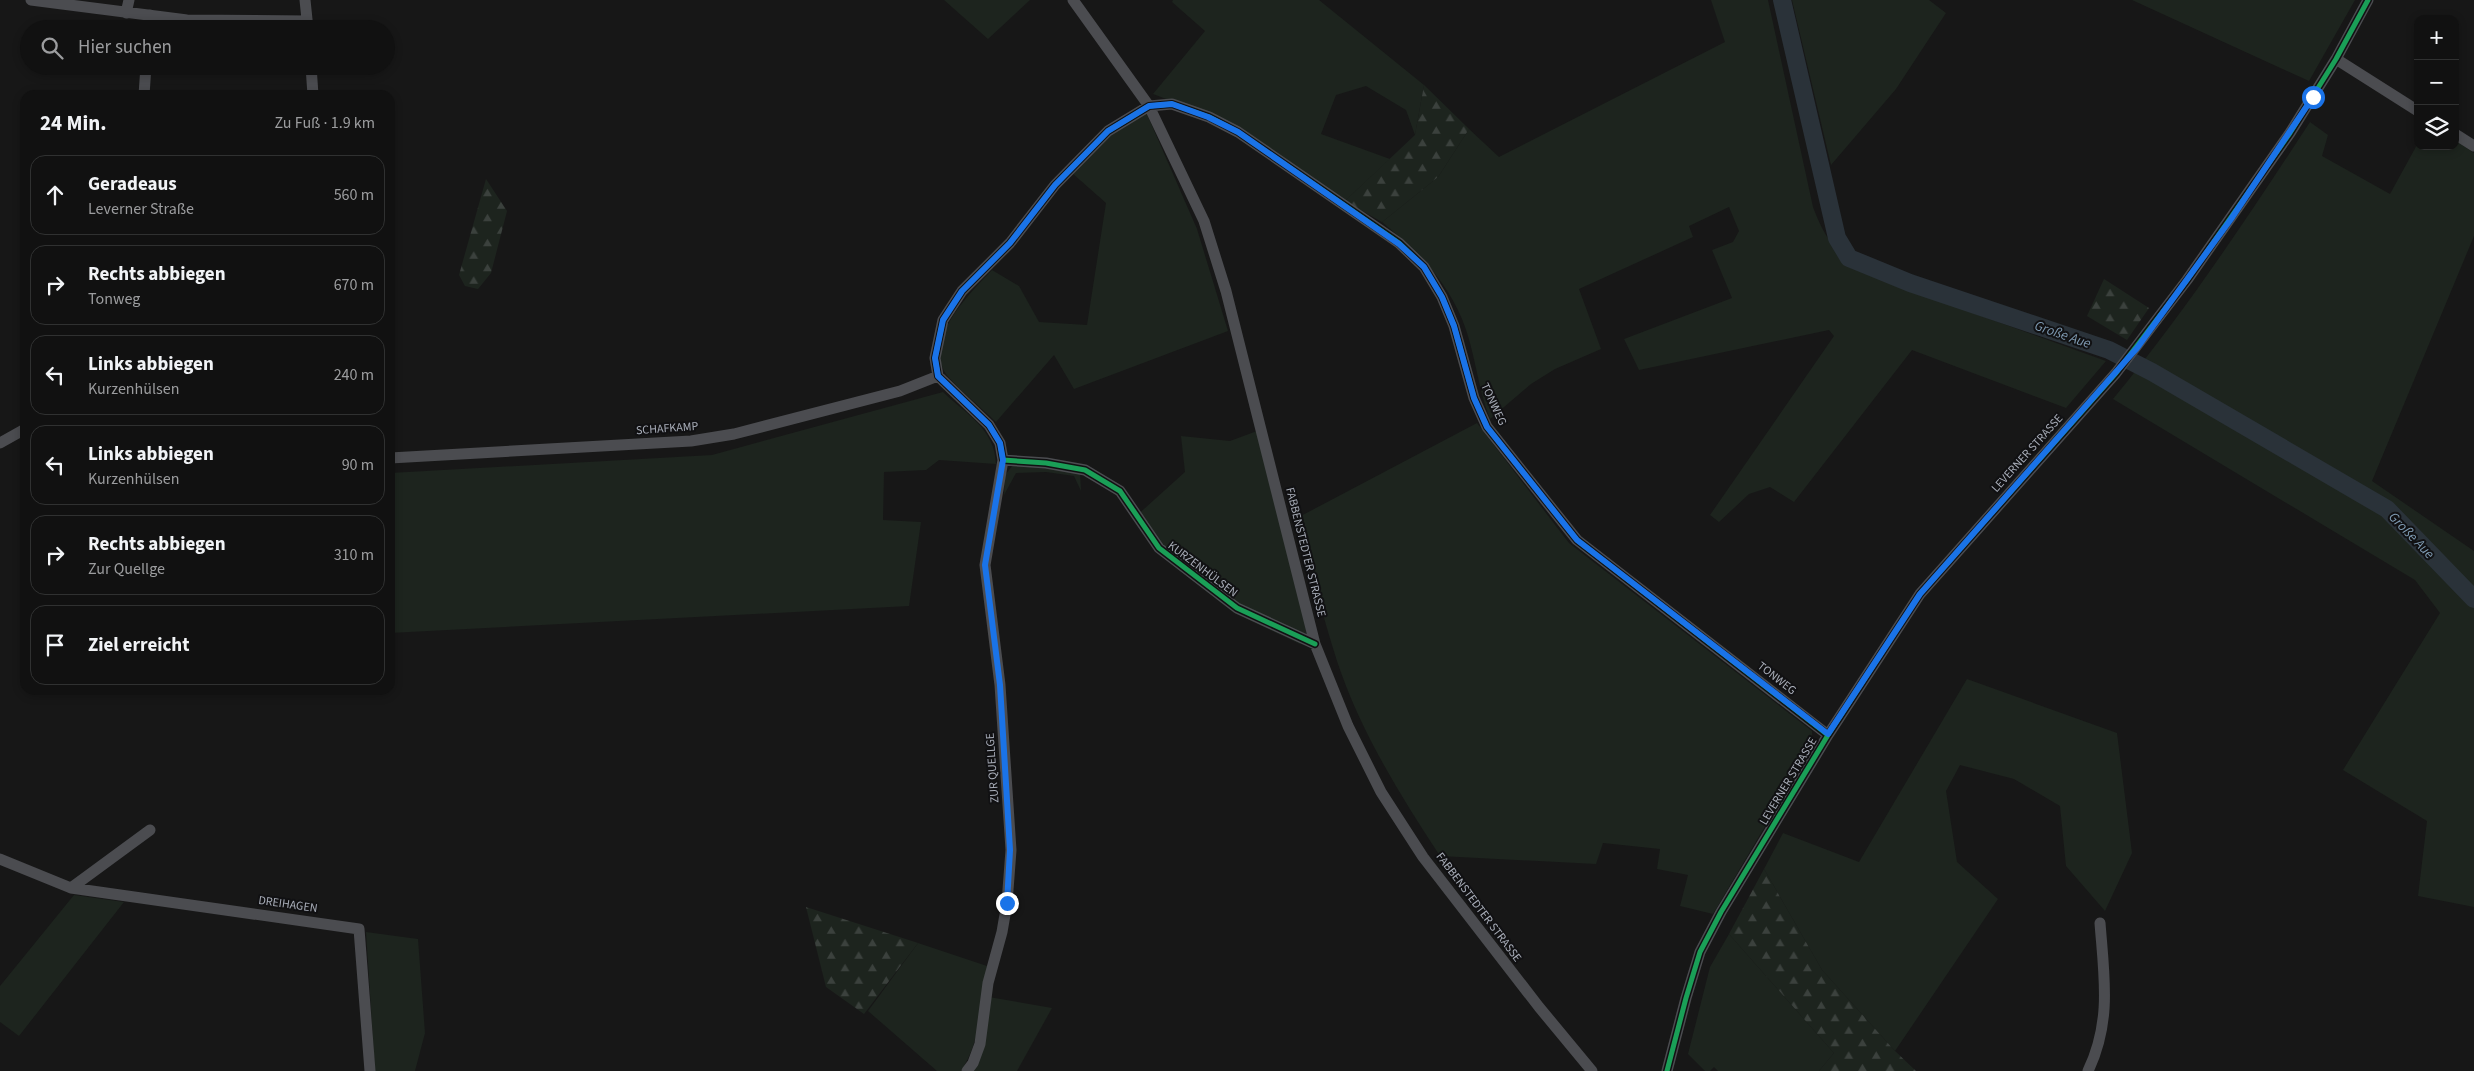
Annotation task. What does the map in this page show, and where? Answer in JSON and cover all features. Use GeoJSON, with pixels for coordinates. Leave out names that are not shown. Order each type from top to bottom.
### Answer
{"type":"FeatureCollection","features":[{"type":"Feature","properties":{"kind":"street"},"geometry":{"type":"LineString","coordinates":[[31,0],[126,13],[198,20]]}},
{"type":"Feature","properties":{"kind":"street"},"geometry":{"type":"LineString","coordinates":[[126,13],[129,0]]}},
{"type":"Feature","properties":{"kind":"street"},"geometry":{"type":"LineString","coordinates":[[305,0],[307,20]]}},
{"type":"Feature","properties":{"kind":"street","name":"FABBENSTEDTER STRASSE"},"geometry":{"type":"LineString","coordinates":[[1073,0],[1149,106],[1204,221],[1226,291],[1315,644],[1348,726],[1381,792],[1423,857],[1538,1007],[1592,1071]]}},
{"type":"Feature","properties":{"kind":"street","name":"LEVERNER STRASSE"},"geometry":{"type":"LineString","coordinates":[[1667,1071],[1700,952],[1721,912],[1828,734],[1920,594],[2137,348],[2231,219],[2290,133],[2336,59],[2368,0]]}},
{"type":"Feature","properties":{"kind":"street"},"geometry":{"type":"LineString","coordinates":[[150,15],[150,20]]}},
{"type":"Feature","properties":{"kind":"street"},"geometry":{"type":"LineString","coordinates":[[2336,59],[2414,108]]}},
{"type":"Feature","properties":{"kind":"street"},"geometry":{"type":"LineString","coordinates":[[144,90],[145,75]]}},
{"type":"Feature","properties":{"kind":"street"},"geometry":{"type":"LineString","coordinates":[[312,75],[313,90]]}},
{"type":"Feature","properties":{"kind":"street","name":"TONWEG"},"geometry":{"type":"LineString","coordinates":[[1149,106],[1172,104],[1208,117],[1238,132],[1399,244],[1424,267],[1442,297],[1454,326],[1474,398],[1487,427],[1572,534],[1828,734]]}},
{"type":"Feature","properties":{"kind":"street"},"geometry":{"type":"LineString","coordinates":[[1003,460],[1000,443],[989,425],[938,376],[935,358],[943,320],[962,291],[1010,243],[1055,185],[1108,131],[1149,106]]}},
{"type":"Feature","properties":{"kind":"street"},"geometry":{"type":"LineString","coordinates":[[2459,137],[2474,146]]}},
{"type":"Feature","properties":{"kind":"street","name":"SCHAFKAMP"},"geometry":{"type":"LineString","coordinates":[[395,458],[691,441],[734,434],[900,391],[938,376]]}},
{"type":"Feature","properties":{"kind":"street"},"geometry":{"type":"LineString","coordinates":[[0,442],[20,432]]}},
{"type":"Feature","properties":{"kind":"street","name":"KURZENHÜLSEN"},"geometry":{"type":"LineString","coordinates":[[1003,460],[1046,463],[1085,470],[1120,492],[1159,548],[1237,608],[1315,644]]}},
{"type":"Feature","properties":{"kind":"street","name":"ZUR QUELLGE"},"geometry":{"type":"LineString","coordinates":[[967,1071],[973,1063],[980,1044],[988,983],[1002,932],[1007,903],[1010,859],[1000,685],[985,565],[1003,460]]}},
{"type":"Feature","properties":{"kind":"street"},"geometry":{"type":"LineString","coordinates":[[71,888],[150,830]]}},
{"type":"Feature","properties":{"kind":"street","name":"DREIHAGEN"},"geometry":{"type":"LineString","coordinates":[[0,859],[71,888],[359,929],[370,1071]]}},
{"type":"Feature","properties":{"kind":"street"},"geometry":{"type":"LineString","coordinates":[[2088,1071],[2098,1049],[2103,1029],[2105,999],[2100,923]]}},
{"type":"Feature","properties":{"kind":"green space"},"geometry":{"type":"Polygon","coordinates":[[[944,0],[1030,0],[988,39],[944,0]]]}},
{"type":"Feature","properties":{"kind":"green space"},"geometry":{"type":"Polygon","coordinates":[[[1173,0],[1319,0],[1424,85],[1415,135],[1406,110],[1366,86],[1336,95],[1321,134],[1390,159],[1345,201],[1240,127],[1153,94],[1205,31],[1172,2],[1173,0]]]}},
{"type":"Feature","properties":{"kind":"green space"},"geometry":{"type":"Polygon","coordinates":[[[1711,0],[1768,0],[1813,207],[1824,232],[1838,252],[1857,267],[1882,280],[2106,361],[2066,408],[1912,350],[1794,502],[1770,487],[1749,494],[1719,522],[1710,515],[1834,336],[1829,330],[1639,370],[1624,339],[1732,298],[1712,250],[1733,242],[1739,231],[1729,207],[1689,226],[1693,237],[1579,289],[1601,349],[1555,369],[1531,384],[1490,419],[1466,331],[1455,304],[1428,265],[1382,222],[1438,177],[1469,129],[1499,157],[1725,42],[1711,0]]]}},
{"type":"Feature","properties":{"kind":"green space"},"geometry":{"type":"Polygon","coordinates":[[[1792,0],[1929,0],[1946,13],[1896,89],[1831,165],[1792,0]]]}},
{"type":"Feature","properties":{"kind":"green space"},"geometry":{"type":"Polygon","coordinates":[[[2132,0],[2355,0],[2309,81],[2132,0]]]}},
{"type":"Feature","properties":{"kind":"green space"},"geometry":{"type":"Polygon","coordinates":[[[1424,85],[1469,129],[1438,177],[1382,222],[1345,201],[1415,135],[1424,85]]]}},
{"type":"Feature","properties":{"kind":"green space"},"geometry":{"type":"Polygon","coordinates":[[[1146,112],[1197,229],[1228,331],[1074,389],[1054,355],[996,422],[960,389],[944,371],[940,358],[945,330],[962,303],[992,270],[1019,286],[1039,322],[1087,325],[1106,203],[1072,173],[1112,134],[1146,112]]]}},
{"type":"Feature","properties":{"kind":"green space"},"geometry":{"type":"Polygon","coordinates":[[[2310,122],[2328,135],[2322,156],[2390,194],[2414,150],[2459,150],[2459,143],[2474,153],[2474,236],[2372,481],[2474,551],[2474,907],[2418,896],[2427,821],[2343,770],[2440,613],[2415,580],[2113,399],[2191,298],[2310,122]]]}},
{"type":"Feature","properties":{"kind":"green space"},"geometry":{"type":"Polygon","coordinates":[[[486,179],[507,211],[491,273],[478,289],[465,286],[459,275],[486,179]]]}},
{"type":"Feature","properties":{"kind":"green space"},"geometry":{"type":"Polygon","coordinates":[[[2104,279],[2149,308],[2127,340],[2087,316],[2104,279]]]}},
{"type":"Feature","properties":{"kind":"green space"},"geometry":{"type":"Polygon","coordinates":[[[943,392],[978,423],[985,432],[991,441],[996,464],[939,460],[926,470],[884,472],[883,520],[921,522],[909,606],[395,633],[395,473],[712,455],[943,392]]]}},
{"type":"Feature","properties":{"kind":"green space"},"geometry":{"type":"Polygon","coordinates":[[[1477,423],[1569,543],[1812,731],[1812,747],[1713,914],[1680,906],[1688,875],[1657,869],[1660,849],[1603,843],[1596,864],[1440,856],[1410,810],[1369,737],[1346,687],[1337,661],[1297,518],[1477,423]]]}},
{"type":"Feature","properties":{"kind":"green space"},"geometry":{"type":"Polygon","coordinates":[[[1257,431],[1308,635],[1300,644],[1234,613],[1171,564],[1134,518],[1185,472],[1181,436],[1230,441],[1257,431]]]}},
{"type":"Feature","properties":{"kind":"green space"},"geometry":{"type":"Polygon","coordinates":[[[1013,465],[1045,465],[1080,473],[1081,491],[1074,476],[1046,472],[1016,473],[1004,495],[1005,475],[1013,465]]]}},
{"type":"Feature","properties":{"kind":"green space"},"geometry":{"type":"Polygon","coordinates":[[[1967,679],[2117,733],[2132,853],[2105,911],[2066,866],[2060,806],[2014,779],[1960,765],[1946,791],[1957,862],[1998,899],[1895,1051],[1822,970],[1764,869],[1783,833],[1859,862],[1967,679]]]}},
{"type":"Feature","properties":{"kind":"green space"},"geometry":{"type":"Polygon","coordinates":[[[1764,869],[1822,970],[1895,1051],[1916,1071],[1819,1071],[1834,1053],[1729,934],[1764,869]]]}},
{"type":"Feature","properties":{"kind":"green space"},"geometry":{"type":"Polygon","coordinates":[[[74,895],[124,902],[19,1036],[0,1022],[0,986],[74,895]]]}},
{"type":"Feature","properties":{"kind":"green space"},"geometry":{"type":"Polygon","coordinates":[[[806,907],[918,943],[864,1014],[826,987],[806,907]]]}},
{"type":"Feature","properties":{"kind":"green space"},"geometry":{"type":"Polygon","coordinates":[[[366,932],[418,939],[425,1033],[415,1071],[375,1071],[366,932]]]}},
{"type":"Feature","properties":{"kind":"green space"},"geometry":{"type":"Polygon","coordinates":[[[1729,934],[1834,1053],[1819,1071],[1718,1071],[1714,1067],[1710,1071],[1705,1071],[1688,1054],[1710,967],[1729,934]]]}},
{"type":"Feature","properties":{"kind":"green space"},"geometry":{"type":"Polygon","coordinates":[[[918,943],[987,966],[977,1034],[968,1059],[961,1071],[937,1071],[868,1011],[918,943]]]}},
{"type":"Feature","properties":{"kind":"green space"},"geometry":{"type":"Polygon","coordinates":[[[989,997],[1052,1008],[1017,1071],[972,1071],[989,997]]]}},
{"type":"Feature","properties":{"kind":"waterway","name":"Große Aue"},"geometry":{"type":"LineString","coordinates":[[1782,0],[1837,238],[1849,258],[1910,283],[2109,350],[2152,372],[2387,509],[2474,599]]}},
{"type":"Feature","properties":{"kind":"cycle path"},"geometry":{"type":"LineString","coordinates":[[1667,1071],[1700,952],[1721,912],[1828,735],[1920,594],[2116,373],[2187,280],[2290,133],[2336,59],[2368,0]]}},
{"type":"Feature","properties":{"kind":"cycle path"},"geometry":{"type":"LineString","coordinates":[[1315,644],[1237,608],[1159,548],[1120,491],[1085,470],[1046,463],[1003,460],[1000,443],[989,425],[938,376],[935,358],[943,320],[962,291],[1010,243],[1055,185],[1108,131],[1149,106],[1172,104],[1209,117],[1238,132],[1399,243],[1424,267],[1442,297],[1454,326],[1474,398],[1487,427],[1577,540],[1828,735]]}},
{"type":"Feature","properties":{"kind":"route"},"geometry":{"type":"LineString","coordinates":[[1007,903],[1010,850],[1000,685],[985,565],[1003,460],[1000,443],[989,425],[938,376],[935,358],[943,320],[962,291],[1010,243],[1055,185],[1108,131],[1149,106],[1157,104],[1172,104],[1208,117],[1238,132],[1399,244],[1424,267],[1442,297],[1454,326],[1474,398],[1487,427],[1551,510],[1577,540],[1828,734],[1920,594],[2137,348],[2231,219],[2313,97]]}}]}
